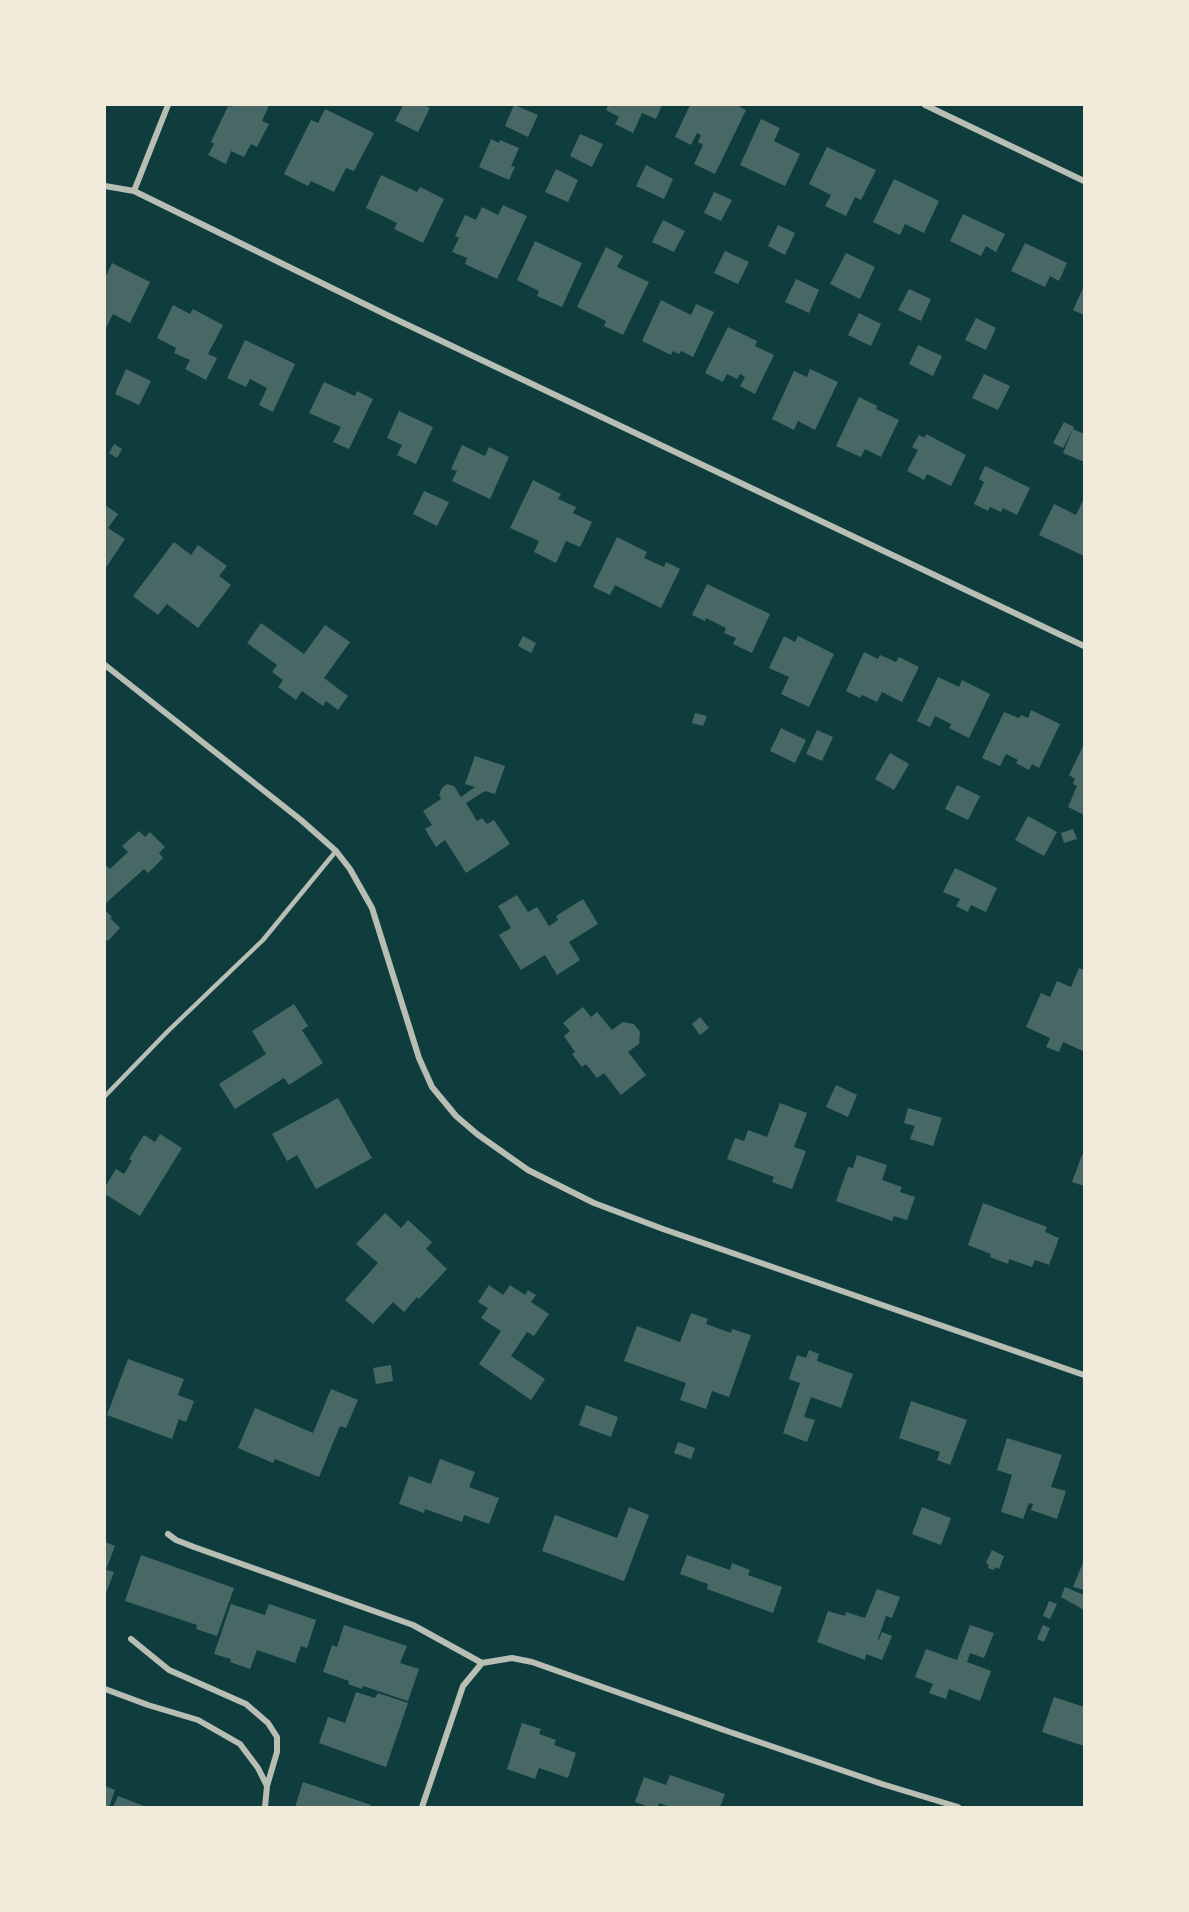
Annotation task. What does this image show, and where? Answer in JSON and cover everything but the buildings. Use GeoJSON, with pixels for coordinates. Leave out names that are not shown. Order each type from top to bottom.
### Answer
{"type":"FeatureCollection","features":[{"type":"Feature","properties":{"kind":"street"},"geometry":{"type":"LineString","coordinates":[[134,191],[168,105]]}},
{"type":"Feature","properties":{"kind":"street"},"geometry":{"type":"LineString","coordinates":[[925,105],[1084,181]]}},
{"type":"Feature","properties":{"kind":"street"},"geometry":{"type":"LineString","coordinates":[[105,186],[134,191],[393,318],[1084,646]]}},
{"type":"Feature","properties":{"kind":"street"},"geometry":{"type":"LineString","coordinates":[[105,665],[302,820],[336,851],[356,879],[372,908],[418,1058],[432,1087],[456,1116],[477,1134],[528,1170],[594,1203],[1084,1376]]}},
{"type":"Feature","properties":{"kind":"street"},"geometry":{"type":"LineString","coordinates":[[168,1534],[194,1547],[413,1625],[482,1663],[512,1658],[532,1662],[837,1768],[958,1807]]}},
{"type":"Feature","properties":{"kind":"street"},"geometry":{"type":"LineString","coordinates":[[131,1639],[169,1670],[246,1704],[268,1723],[277,1737],[277,1752],[267,1786],[266,1807]]}},
{"type":"Feature","properties":{"kind":"street"},"geometry":{"type":"LineString","coordinates":[[422,1807],[463,1686],[482,1663]]}},
{"type":"Feature","properties":{"kind":"street"},"geometry":{"type":"LineString","coordinates":[[105,1689],[198,1720],[240,1744],[258,1768],[267,1786]]}},
{"type":"Feature","properties":{"kind":"lane"},"geometry":{"type":"LineString","coordinates":[[105,1096],[168,1031],[263,940],[336,851]]}}]}
